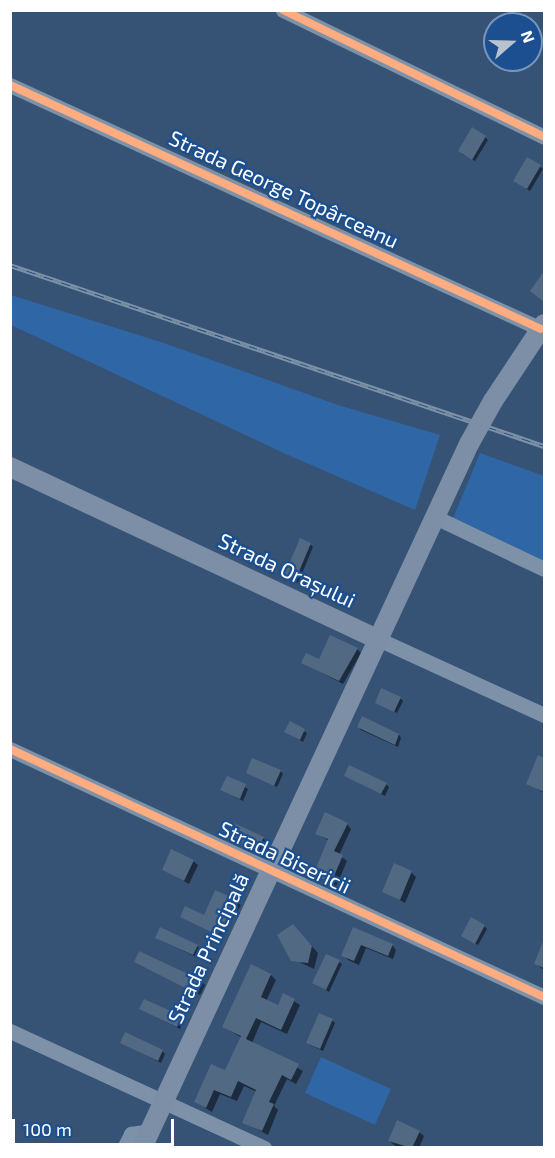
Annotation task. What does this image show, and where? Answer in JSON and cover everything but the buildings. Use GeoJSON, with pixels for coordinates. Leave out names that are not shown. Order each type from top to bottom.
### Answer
{"type":"FeatureCollection","features":[{"type":"Feature","properties":{"kind":"main road","name":"Strada Principală"},"geometry":{"type":"LineString","coordinates":[[146,1139],[469,444],[493,401],[543,327]]}},
{"type":"Feature","properties":{"kind":"main road","name":"Strada Orașului"},"geometry":{"type":"LineString","coordinates":[[10,467],[378,639]]}},
{"type":"Feature","properties":{"kind":"street"},"geometry":{"type":"LineString","coordinates":[[283,10],[544,137]]}},
{"type":"Feature","properties":{"kind":"street","name":"Strada George Topârceanu"},"geometry":{"type":"LineString","coordinates":[[10,85],[543,327]]}},
{"type":"Feature","properties":{"kind":"street"},"geometry":{"type":"LineString","coordinates":[[435,517],[544,569]]}},
{"type":"Feature","properties":{"kind":"street","name":"Strada Orașului"},"geometry":{"type":"LineString","coordinates":[[378,639],[544,715]]}},
{"type":"Feature","properties":{"kind":"street","name":"Strada Bisericii"},"geometry":{"type":"LineString","coordinates":[[10,749],[544,997]]}},
{"type":"Feature","properties":{"kind":"street"},"geometry":{"type":"LineString","coordinates":[[10,1031],[264,1148]]}},
{"type":"Feature","properties":{"kind":"street"},"geometry":{"type":"LineString","coordinates":[[124,1148],[131,1134],[146,1139]]}},
{"type":"Feature","properties":{"kind":"shaded area"},"geometry":{"type":"Polygon","coordinates":[[[11,295],[164,343],[338,405],[440,435],[415,510],[288,455],[11,325],[11,295]]]}},
{"type":"Feature","properties":{"kind":"shaded area"},"geometry":{"type":"Polygon","coordinates":[[[480,453],[544,476],[544,562],[453,518],[480,453]]]}},
{"type":"Feature","properties":{"kind":"shaded area"},"geometry":{"type":"Polygon","coordinates":[[[321,1057],[391,1089],[375,1125],[305,1093],[321,1057]]]}},
{"type":"Feature","properties":{"kind":"railway"},"geometry":{"type":"LineString","coordinates":[[10,265],[544,446]]}},
{"type":"Feature","properties":{"kind":"cycle path"},"geometry":{"type":"LineString","coordinates":[[283,10],[544,137]]}},
{"type":"Feature","properties":{"kind":"cycle path"},"geometry":{"type":"LineString","coordinates":[[10,85],[541,329]]}},
{"type":"Feature","properties":{"kind":"cycle path"},"geometry":{"type":"LineString","coordinates":[[10,749],[544,997]]}}]}
